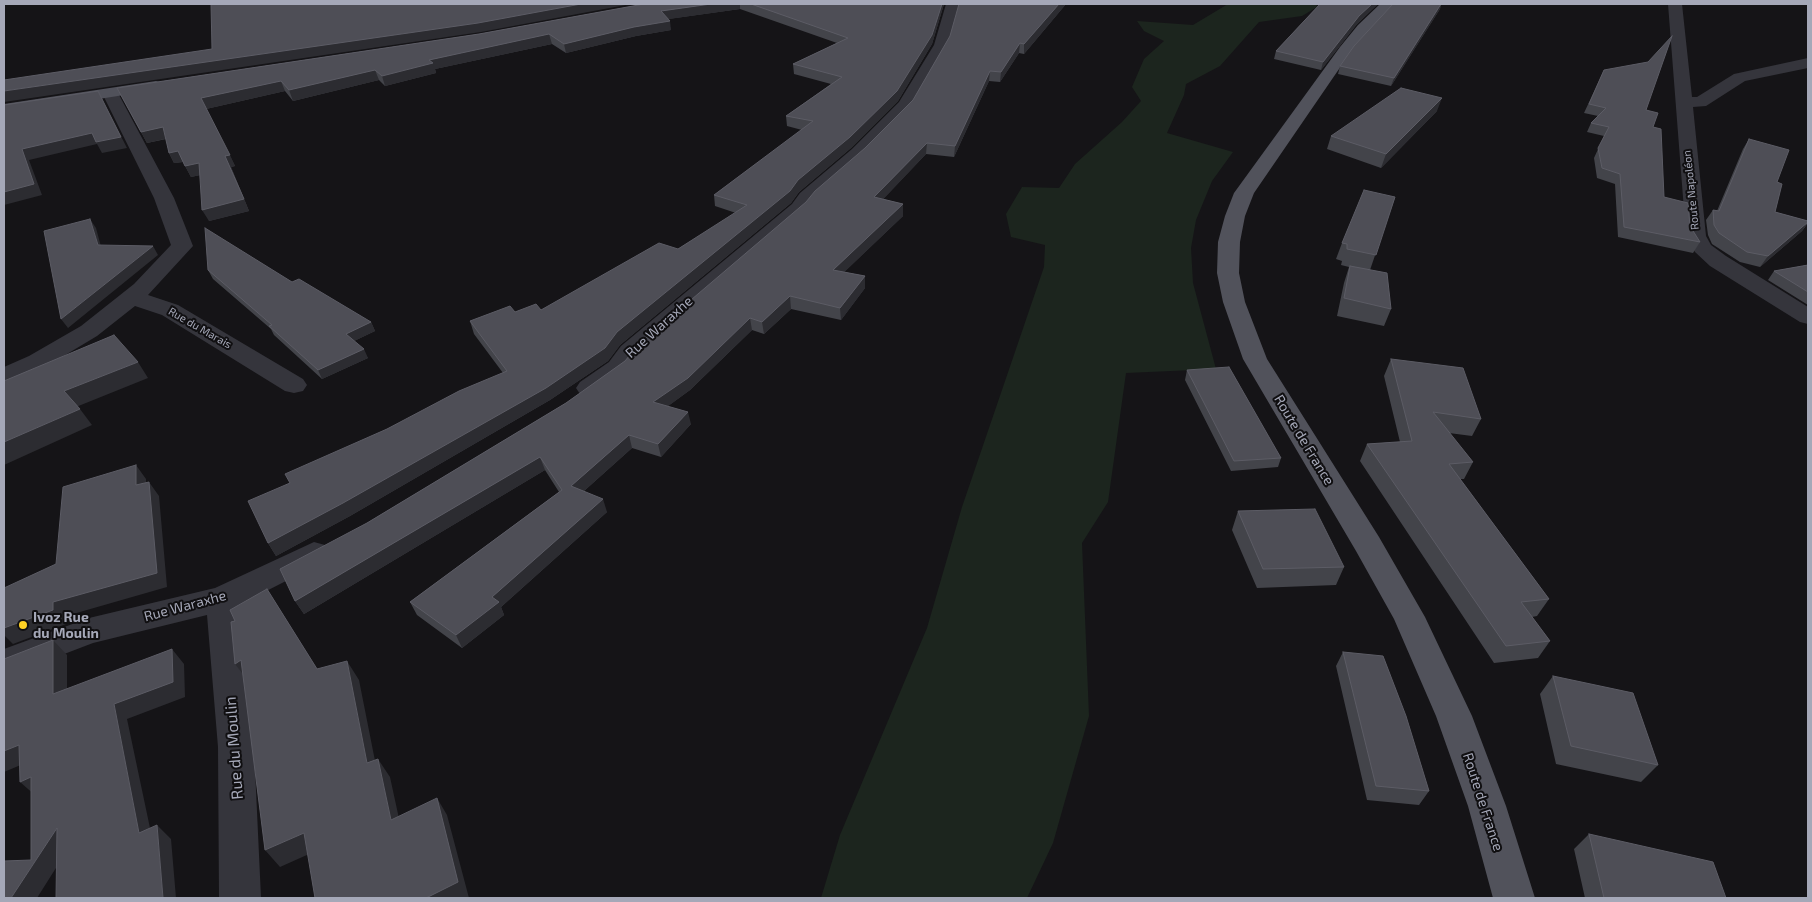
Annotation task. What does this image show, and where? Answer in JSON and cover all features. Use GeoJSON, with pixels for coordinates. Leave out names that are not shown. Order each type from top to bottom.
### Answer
{"type":"FeatureCollection","features":[{"type":"Feature","properties":{"kind":"main road","name":"Route de France"},"geometry":{"type":"LineString","coordinates":[[1388,4],[1363,28],[1345,50],[1244,193],[1235,216],[1229,242],[1228,273],[1234,302],[1255,359],[1405,609],[1454,716],[1487,806],[1514,898]]}},
{"type":"Feature","properties":{"kind":"main road"},"geometry":{"type":"LineString","coordinates":[[4,109],[168,85]]}},
{"type":"Feature","properties":{"kind":"street","name":"Rue Waraxhe"},"geometry":{"type":"LineString","coordinates":[[567,403],[618,367],[630,351],[799,208],[808,197],[858,153],[906,105],[941,45],[953,4]]}},
{"type":"Feature","properties":{"kind":"street","name":"Route Napoléon"},"geometry":{"type":"LineString","coordinates":[[1675,4],[1696,236],[1702,248],[1731,270],[1808,317]]}},
{"type":"Feature","properties":{"kind":"street"},"geometry":{"type":"LineString","coordinates":[[1684,102],[1700,102],[1740,78],[1808,63]]}},
{"type":"Feature","properties":{"kind":"street"},"geometry":{"type":"LineString","coordinates":[[4,376],[38,361],[89,331],[142,289],[182,246],[164,198],[110,93]]}},
{"type":"Feature","properties":{"kind":"street","name":"Rue du Marais"},"geometry":{"type":"LineString","coordinates":[[130,298],[170,310],[294,385]]}},
{"type":"Feature","properties":{"kind":"street","name":"Rue Waraxhe"},"geometry":{"type":"LineString","coordinates":[[4,663],[89,631],[222,598],[336,541]]}},
{"type":"Feature","properties":{"kind":"street","name":"Rue du Moulin"},"geometry":{"type":"LineString","coordinates":[[222,598],[236,747],[240,898]]}},
{"type":"Feature","properties":{"kind":"shaded area"},"geometry":{"type":"Polygon","coordinates":[[[1228,4],[1316,4],[1317,7],[1302,16],[1259,22],[1220,66],[1186,84],[1184,95],[1167,133],[1233,152],[1212,181],[1196,220],[1191,248],[1193,283],[1216,369],[1126,373],[1108,502],[1082,543],[1089,716],[1053,843],[1027,898],[821,898],[840,835],[927,628],[962,507],[1044,267],[1045,245],[1011,237],[1006,214],[1022,187],[1059,188],[1075,164],[1122,122],[1141,101],[1132,87],[1144,59],[1164,41],[1144,31],[1137,21],[1193,25],[1228,4]]]}},
{"type":"Feature","properties":{"kind":"building"},"geometry":{"type":"Polygon","coordinates":[[[211,4],[581,4],[478,23],[4,91],[4,80],[212,49],[211,4]]]}},
{"type":"Feature","properties":{"kind":"building"},"geometry":{"type":"Polygon","coordinates":[[[644,4],[711,4],[661,11],[670,21],[634,27],[564,44],[549,34],[429,60],[433,63],[382,76],[375,70],[289,90],[281,81],[201,98],[230,155],[225,156],[244,199],[202,210],[199,163],[185,166],[178,151],[169,153],[163,127],[141,132],[117,88],[479,34],[644,4]]]}},
{"type":"Feature","properties":{"kind":"building"},"geometry":{"type":"Polygon","coordinates":[[[751,4],[942,4],[932,35],[897,91],[850,137],[798,180],[790,191],[617,332],[605,348],[546,388],[343,503],[268,543],[248,501],[290,483],[285,474],[387,429],[459,391],[507,371],[470,321],[510,306],[515,312],[536,304],[541,310],[659,243],[678,249],[747,205],[714,195],[813,121],[786,116],[842,77],[793,64],[848,38],[751,4]]]}},
{"type":"Feature","properties":{"kind":"building"},"geometry":{"type":"Polygon","coordinates":[[[959,4],[1059,4],[1024,44],[1020,43],[1001,72],[990,71],[955,146],[927,143],[874,197],[903,204],[833,270],[865,276],[840,308],[790,296],[762,322],[750,318],[688,378],[653,402],[688,412],[658,444],[629,435],[571,486],[603,499],[492,597],[499,602],[456,635],[410,602],[562,490],[540,457],[295,601],[280,569],[367,523],[566,403],[625,361],[638,345],[806,202],[815,191],[865,148],[913,100],[950,36],[959,4]]]}},
{"type":"Feature","properties":{"kind":"building"},"geometry":{"type":"Polygon","coordinates":[[[1320,4],[1372,4],[1359,16],[1323,62],[1276,51],[1320,4]]]}},
{"type":"Feature","properties":{"kind":"building"},"geometry":{"type":"Polygon","coordinates":[[[1393,4],[1441,4],[1394,78],[1340,66],[1354,46],[1393,4]]]}},
{"type":"Feature","properties":{"kind":"building"},"geometry":{"type":"Polygon","coordinates":[[[1672,36],[1646,110],[1658,113],[1653,127],[1661,129],[1664,197],[1688,203],[1690,226],[1700,242],[1624,227],[1620,174],[1602,168],[1598,148],[1609,127],[1591,123],[1606,108],[1589,104],[1604,70],[1648,62],[1672,36]]]}},
{"type":"Feature","properties":{"kind":"building"},"geometry":{"type":"Polygon","coordinates":[[[1401,88],[1442,98],[1386,154],[1331,136],[1401,88]]]}},
{"type":"Feature","properties":{"kind":"building"},"geometry":{"type":"Polygon","coordinates":[[[98,91],[121,137],[96,142],[92,133],[22,149],[34,184],[4,192],[4,105],[98,91]]]}},
{"type":"Feature","properties":{"kind":"building"},"geometry":{"type":"Polygon","coordinates":[[[1749,139],[1789,150],[1777,182],[1782,184],[1775,212],[1808,221],[1768,256],[1747,252],[1719,233],[1714,225],[1713,210],[1719,211],[1749,139]]]}},
{"type":"Feature","properties":{"kind":"building"},"geometry":{"type":"Polygon","coordinates":[[[1364,190],[1395,197],[1376,255],[1347,249],[1347,244],[1342,243],[1364,190]]]}},
{"type":"Feature","properties":{"kind":"building"},"geometry":{"type":"Polygon","coordinates":[[[90,219],[98,245],[153,246],[61,319],[44,231],[90,219]]]}},
{"type":"Feature","properties":{"kind":"building"},"geometry":{"type":"Polygon","coordinates":[[[205,228],[292,282],[299,279],[371,322],[346,334],[364,349],[318,370],[269,326],[272,325],[208,270],[205,228]]]}},
{"type":"Feature","properties":{"kind":"building"},"geometry":{"type":"Polygon","coordinates":[[[1808,265],[1808,292],[1774,271],[1808,265]]]}},
{"type":"Feature","properties":{"kind":"building"},"geometry":{"type":"Polygon","coordinates":[[[1350,266],[1387,273],[1391,309],[1344,298],[1350,266]]]}},
{"type":"Feature","properties":{"kind":"building"},"geometry":{"type":"Polygon","coordinates":[[[114,335],[138,362],[64,391],[80,409],[4,442],[4,381],[114,335]]]}},
{"type":"Feature","properties":{"kind":"building"},"geometry":{"type":"Polygon","coordinates":[[[1391,359],[1463,368],[1481,419],[1433,412],[1473,462],[1449,464],[1549,599],[1521,602],[1550,641],[1506,646],[1367,444],[1412,441],[1391,359]]]}},
{"type":"Feature","properties":{"kind":"building"},"geometry":{"type":"Polygon","coordinates":[[[1229,367],[1281,458],[1234,461],[1187,370],[1229,367]]]}},
{"type":"Feature","properties":{"kind":"building"},"geometry":{"type":"Polygon","coordinates":[[[136,465],[136,485],[149,482],[157,573],[53,602],[53,610],[4,628],[4,588],[56,564],[63,487],[136,465]]]}},
{"type":"Feature","properties":{"kind":"building"},"geometry":{"type":"Polygon","coordinates":[[[1315,509],[1344,567],[1263,569],[1238,511],[1315,509]]]}},
{"type":"Feature","properties":{"kind":"building"},"geometry":{"type":"Polygon","coordinates":[[[267,589],[317,669],[347,661],[367,763],[378,759],[391,820],[437,798],[458,882],[426,898],[315,898],[304,833],[265,850],[241,660],[235,664],[231,622],[235,621],[230,610],[267,589]]]}},
{"type":"Feature","properties":{"kind":"building"},"geometry":{"type":"Polygon","coordinates":[[[53,640],[53,694],[172,649],[173,682],[114,704],[139,833],[157,825],[163,898],[56,898],[57,828],[11,898],[4,898],[4,861],[31,860],[31,777],[20,782],[19,745],[4,751],[4,659],[53,640]]]}},
{"type":"Feature","properties":{"kind":"building"},"geometry":{"type":"Polygon","coordinates":[[[1343,652],[1383,656],[1406,716],[1429,791],[1376,786],[1343,652]]]}},
{"type":"Feature","properties":{"kind":"building"},"geometry":{"type":"Polygon","coordinates":[[[1553,676],[1633,693],[1658,765],[1571,746],[1553,676]]]}},
{"type":"Feature","properties":{"kind":"building"},"geometry":{"type":"Polygon","coordinates":[[[1589,834],[1713,862],[1726,898],[1604,898],[1589,834]]]}},
{"type":"Feature","properties":{"kind":"place","name":"Ivoz Rue du Moulin"},"geometry":{"type":"Point","coordinates":[23,625]}}]}
